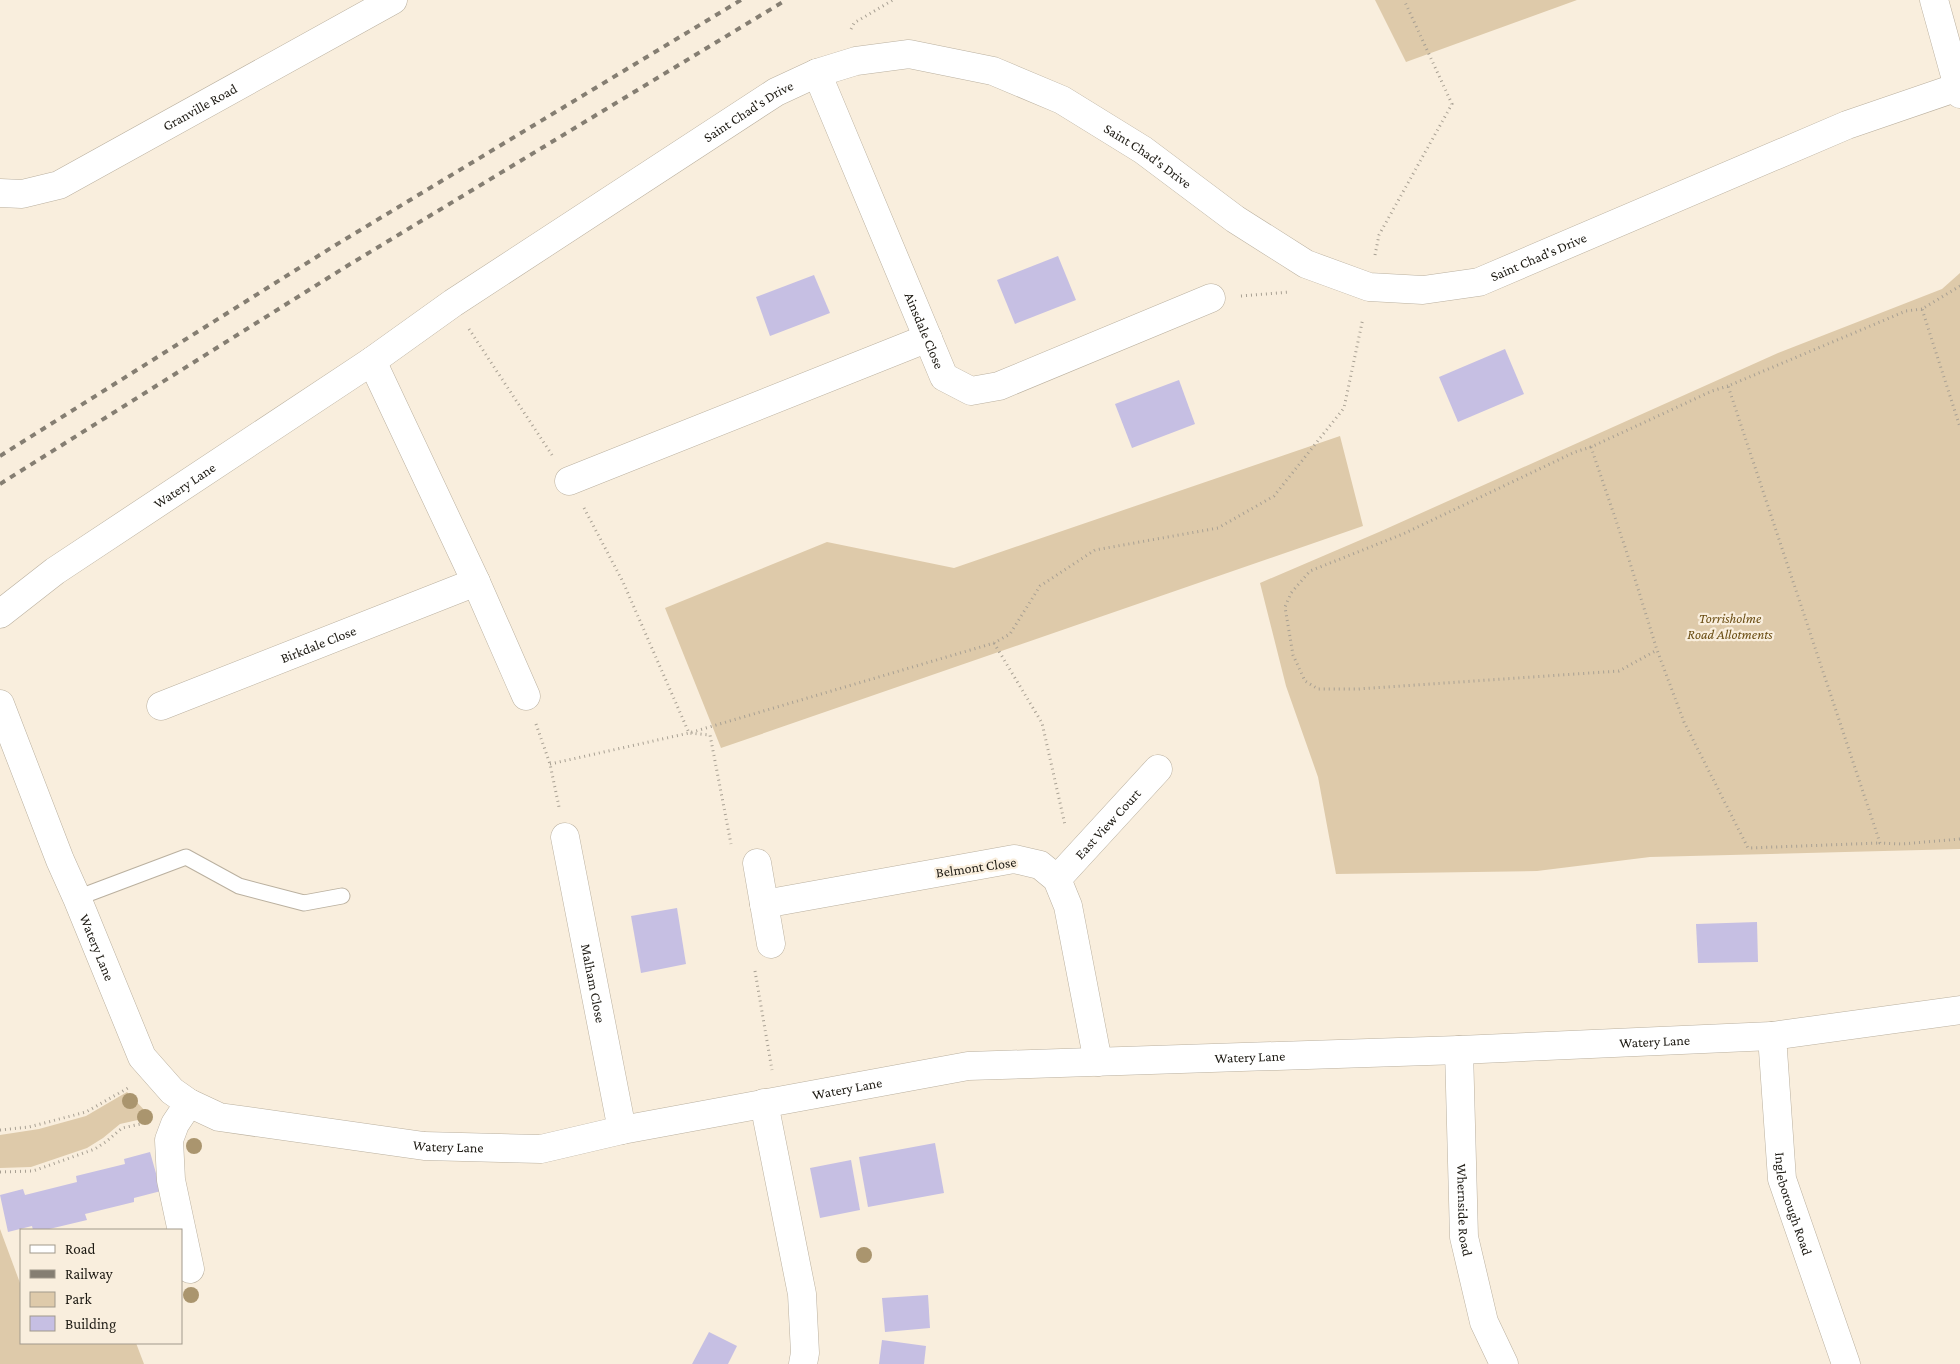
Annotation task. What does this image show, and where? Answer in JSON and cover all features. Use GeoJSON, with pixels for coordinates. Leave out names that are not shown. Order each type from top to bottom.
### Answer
{"type":"FeatureCollection","features":[{"type":"Feature","properties":{"kind":"street","name":"Granville Road"},"geometry":{"type":"LineString","coordinates":[[0,194],[22,194],[59,185],[393,0]]}},
{"type":"Feature","properties":{"kind":"street"},"geometry":{"type":"LineString","coordinates":[[1934,0],[1959,91]]}},
{"type":"Feature","properties":{"kind":"street","name":"Saint Chad's Drive"},"geometry":{"type":"LineString","coordinates":[[372,360],[453,303],[776,92],[817,73],[856,61],[909,54],[992,71],[1062,100],[1143,150],[1235,219],[1306,264],[1370,287],[1423,290],[1479,282],[1847,125],[1959,91]]}},
{"type":"Feature","properties":{"kind":"street","name":"Ainsdale Close"},"geometry":{"type":"LineString","coordinates":[[817,73],[944,378],[971,391],[999,386],[1211,298]]}},
{"type":"Feature","properties":{"kind":"street"},"geometry":{"type":"LineString","coordinates":[[570,481],[928,338]]}},
{"type":"Feature","properties":{"kind":"street"},"geometry":{"type":"LineString","coordinates":[[372,360],[476,582],[526,696]]}},
{"type":"Feature","properties":{"kind":"street","name":"Watery Lane"},"geometry":{"type":"LineString","coordinates":[[0,614],[55,571],[372,360]]}},
{"type":"Feature","properties":{"kind":"street","name":"Birkdale Close"},"geometry":{"type":"LineString","coordinates":[[161,706],[476,582]]}},
{"type":"Feature","properties":{"kind":"street","name":"Watery Lane"},"geometry":{"type":"LineString","coordinates":[[0,704],[60,860],[142,1057],[172,1091],[189,1103],[219,1117],[424,1146],[541,1149],[622,1130],[968,1066],[1459,1050],[1772,1036],[1960,1010]]}},
{"type":"Feature","properties":{"kind":"street","name":"East View Court"},"geometry":{"type":"LineString","coordinates":[[1057,879],[1158,769]]}},
{"type":"Feature","properties":{"kind":"street","name":"Malham Close"},"geometry":{"type":"LineString","coordinates":[[565,837],[622,1130]]}},
{"type":"Feature","properties":{"kind":"street","name":"Belmont Close"},"geometry":{"type":"LineString","coordinates":[[764,904],[1014,859],[1040,865],[1057,879]]}},
{"type":"Feature","properties":{"kind":"street"},"geometry":{"type":"LineString","coordinates":[[757,863],[764,904],[763,954]]}},
{"type":"Feature","properties":{"kind":"street"},"geometry":{"type":"LineString","coordinates":[[1057,879],[1068,906],[1098,1062]]}},
{"type":"Feature","properties":{"kind":"street","name":"Ingleborough Road"},"geometry":{"type":"LineString","coordinates":[[1772,1036],[1782,1179],[1846,1364]]}},
{"type":"Feature","properties":{"kind":"street","name":"Whernside Road"},"geometry":{"type":"LineString","coordinates":[[1459,1050],[1464,1237],[1484,1322],[1504,1364]]}},
{"type":"Feature","properties":{"kind":"street"},"geometry":{"type":"LineString","coordinates":[[181,1229],[171,1180],[169,1140],[175,1124],[189,1103]]}},
{"type":"Feature","properties":{"kind":"street"},"geometry":{"type":"LineString","coordinates":[[764,1103],[802,1294],[805,1353],[803,1364]]}},
{"type":"Feature","properties":{"kind":"street"},"geometry":{"type":"LineString","coordinates":[[182,1232],[190,1269]]}},
{"type":"Feature","properties":{"kind":"lane"},"geometry":{"type":"LineString","coordinates":[[77,898],[186,857],[240,886],[304,903],[342,896]]}},
{"type":"Feature","properties":{"kind":"path"},"geometry":{"type":"LineString","coordinates":[[550,764],[689,733],[994,643],[1010,634],[1040,586],[1095,550],[1218,528],[1274,496],[1344,408],[1379,235],[1452,104],[1404,0]]}},
{"type":"Feature","properties":{"kind":"path"},"geometry":{"type":"LineString","coordinates":[[1211,298],[1293,292],[1306,264]]}},
{"type":"Feature","properties":{"kind":"path"},"geometry":{"type":"LineString","coordinates":[[1657,650],[1619,671],[1358,689],[1318,689],[1305,681],[1293,655],[1285,607],[1291,593],[1310,571],[1403,534],[1575,452],[1590,447],[1712,391],[1906,311],[1922,309],[1960,286]]}},
{"type":"Feature","properties":{"kind":"path"},"geometry":{"type":"LineString","coordinates":[[453,303],[570,481],[624,582],[689,733]]}},
{"type":"Feature","properties":{"kind":"path"},"geometry":{"type":"LineString","coordinates":[[1922,309],[1960,427]]}},
{"type":"Feature","properties":{"kind":"path"},"geometry":{"type":"LineString","coordinates":[[1728,386],[1880,843]]}},
{"type":"Feature","properties":{"kind":"path"},"geometry":{"type":"LineString","coordinates":[[1590,447],[1626,550],[1657,650],[1684,722],[1748,848],[1880,843],[1902,844],[1960,839]]}},
{"type":"Feature","properties":{"kind":"path"},"geometry":{"type":"LineString","coordinates":[[994,643],[1042,723],[1065,827]]}},
{"type":"Feature","properties":{"kind":"path"},"geometry":{"type":"LineString","coordinates":[[526,696],[550,764],[565,837]]}},
{"type":"Feature","properties":{"kind":"path"},"geometry":{"type":"LineString","coordinates":[[689,733],[710,735],[733,850]]}},
{"type":"Feature","properties":{"kind":"path"},"geometry":{"type":"LineString","coordinates":[[763,954],[774,1077]]}},
{"type":"Feature","properties":{"kind":"path"},"geometry":{"type":"LineString","coordinates":[[0,1130],[29,1127],[86,1112],[132,1085]]}},
{"type":"Feature","properties":{"kind":"path"},"geometry":{"type":"LineString","coordinates":[[0,1172],[33,1171],[95,1149],[122,1128],[148,1122]]}},
{"type":"Feature","properties":{"kind":"green space"},"geometry":{"type":"Polygon","coordinates":[[[1375,0],[1577,0],[1406,62],[1375,0]]]}},
{"type":"Feature","properties":{"kind":"green space","name":"Torrisholme Road Allotments"},"geometry":{"type":"Polygon","coordinates":[[[1960,273],[1960,849],[1650,857],[1537,871],[1336,874],[1318,777],[1286,686],[1260,583],[1379,532],[1778,353],[1942,289],[1960,273]]]}},
{"type":"Feature","properties":{"kind":"green space"},"geometry":{"type":"Polygon","coordinates":[[[1340,436],[1363,526],[721,748],[665,608],[827,542],[954,568],[1340,436]]]}},
{"type":"Feature","properties":{"kind":"green space"},"geometry":{"type":"Polygon","coordinates":[[[127,1092],[151,1117],[120,1124],[87,1148],[31,1167],[0,1168],[0,1135],[39,1129],[86,1116],[127,1092]]]}},
{"type":"Feature","properties":{"kind":"green space"},"geometry":{"type":"Polygon","coordinates":[[[0,1229],[20,1283],[20,1344],[136,1344],[144,1364],[0,1364],[0,1229]]]}},
{"type":"Feature","properties":{"kind":"building"},"geometry":{"type":"Polygon","coordinates":[[[1058,256],[1076,300],[1015,324],[997,280],[1058,256]]]}},
{"type":"Feature","properties":{"kind":"building"},"geometry":{"type":"Polygon","coordinates":[[[814,275],[830,313],[770,336],[756,297],[814,275]]]}},
{"type":"Feature","properties":{"kind":"building"},"geometry":{"type":"Polygon","coordinates":[[[1505,349],[1524,394],[1458,422],[1439,377],[1505,349]]]}},
{"type":"Feature","properties":{"kind":"building"},"geometry":{"type":"Polygon","coordinates":[[[1179,380],[1195,424],[1132,448],[1115,404],[1179,380]]]}},
{"type":"Feature","properties":{"kind":"building"},"geometry":{"type":"Polygon","coordinates":[[[677,908],[686,964],[641,973],[631,916],[677,908]]]}},
{"type":"Feature","properties":{"kind":"building"},"geometry":{"type":"Polygon","coordinates":[[[1757,922],[1758,962],[1698,963],[1696,924],[1757,922]]]}},
{"type":"Feature","properties":{"kind":"building"},"geometry":{"type":"Polygon","coordinates":[[[935,1143],[944,1193],[868,1207],[859,1157],[935,1143]]]}},
{"type":"Feature","properties":{"kind":"building"},"geometry":{"type":"Polygon","coordinates":[[[150,1152],[161,1191],[134,1198],[134,1202],[85,1214],[87,1220],[49,1229],[33,1229],[32,1226],[8,1232],[0,1195],[23,1189],[25,1195],[77,1182],[76,1176],[125,1164],[124,1159],[150,1152]]]}},
{"type":"Feature","properties":{"kind":"building"},"geometry":{"type":"Polygon","coordinates":[[[851,1160],[860,1210],[820,1218],[810,1168],[851,1160]]]}},
{"type":"Feature","properties":{"kind":"building"},"geometry":{"type":"Polygon","coordinates":[[[928,1295],[930,1328],[885,1332],[882,1298],[928,1295]]]}},
{"type":"Feature","properties":{"kind":"building"},"geometry":{"type":"Polygon","coordinates":[[[709,1332],[737,1346],[728,1364],[692,1364],[709,1332]]]}},
{"type":"Feature","properties":{"kind":"building"},"geometry":{"type":"Polygon","coordinates":[[[882,1340],[926,1346],[924,1364],[879,1364],[882,1340]]]}},
{"type":"Feature","properties":{"kind":"railway"},"geometry":{"type":"LineString","coordinates":[[0,456],[334,246],[741,0]]}},
{"type":"Feature","properties":{"kind":"railway"},"geometry":{"type":"LineString","coordinates":[[0,484],[347,266],[786,0]]}}]}
